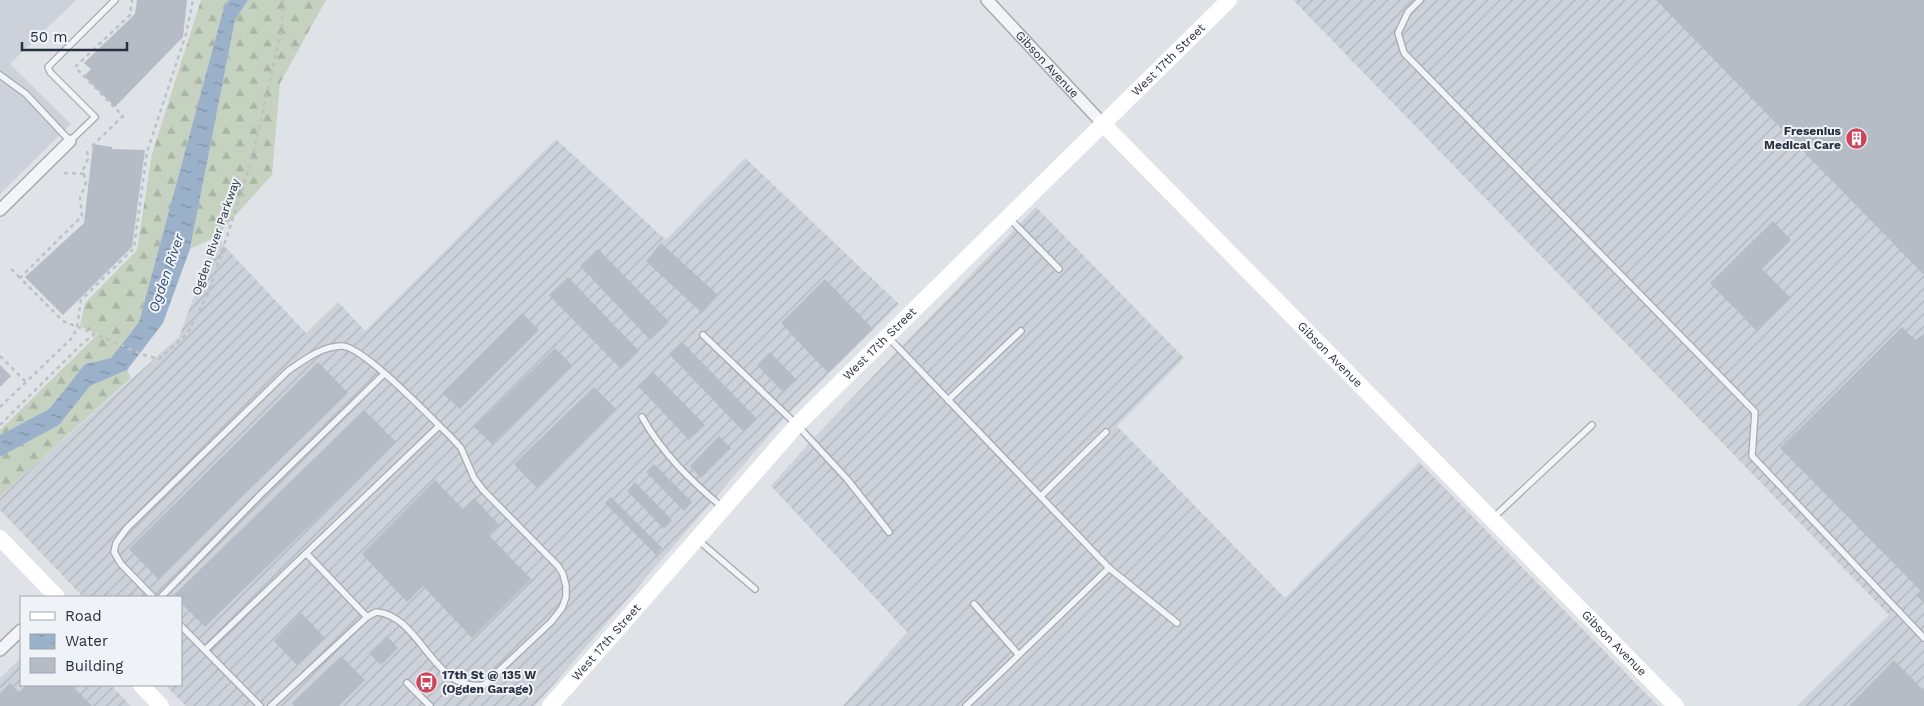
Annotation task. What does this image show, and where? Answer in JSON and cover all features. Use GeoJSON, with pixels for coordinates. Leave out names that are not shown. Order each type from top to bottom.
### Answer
{"type":"FeatureCollection","features":[{"type":"Feature","properties":{"kind":"street","name":"Gibson Avenue"},"geometry":{"type":"LineString","coordinates":[[987,0],[1102,123],[1676,706]]}},
{"type":"Feature","properties":{"kind":"street","name":"West 17th Street"},"geometry":{"type":"LineString","coordinates":[[550,706],[797,425],[1229,0]]}},
{"type":"Feature","properties":{"kind":"street"},"geometry":{"type":"LineString","coordinates":[[0,210],[70,141]]}},
{"type":"Feature","properties":{"kind":"street"},"geometry":{"type":"LineString","coordinates":[[0,538],[55,596]]}},
{"type":"Feature","properties":{"kind":"street"},"geometry":{"type":"LineString","coordinates":[[0,650],[20,631]]}},
{"type":"Feature","properties":{"kind":"street"},"geometry":{"type":"LineString","coordinates":[[142,686],[161,706]]}},
{"type":"Feature","properties":{"kind":"lane"},"geometry":{"type":"LineString","coordinates":[[0,75],[26,94],[70,141],[95,117],[50,72],[48,67],[115,0]]}},
{"type":"Feature","properties":{"kind":"lane"},"geometry":{"type":"LineString","coordinates":[[1420,0],[1408,12],[1398,33],[1404,53],[1755,412],[1752,456],[1924,638]]}},
{"type":"Feature","properties":{"kind":"lane"},"geometry":{"type":"LineString","coordinates":[[1008,216],[1059,269]]}},
{"type":"Feature","properties":{"kind":"lane"},"geometry":{"type":"LineString","coordinates":[[948,400],[1021,331]]}},
{"type":"Feature","properties":{"kind":"lane"},"geometry":{"type":"LineString","coordinates":[[703,335],[797,425],[847,479],[890,532]]}},
{"type":"Feature","properties":{"kind":"lane"},"geometry":{"type":"LineString","coordinates":[[887,336],[1109,568],[1176,623]]}},
{"type":"Feature","properties":{"kind":"lane"},"geometry":{"type":"LineString","coordinates":[[152,596],[121,564],[114,552],[116,542],[127,528],[242,415],[288,371],[309,356],[330,347],[344,346],[357,351],[384,374],[460,448],[474,478],[483,490],[496,501],[563,574],[566,597],[562,608],[551,622],[499,673],[484,685],[472,686],[461,683],[448,674],[391,615],[376,612],[367,617],[271,706]]}},
{"type":"Feature","properties":{"kind":"lane"},"geometry":{"type":"LineString","coordinates":[[162,596],[260,495],[384,374]]}},
{"type":"Feature","properties":{"kind":"lane"},"geometry":{"type":"LineString","coordinates":[[642,417],[655,440],[687,476],[724,508]]}},
{"type":"Feature","properties":{"kind":"lane"},"geometry":{"type":"LineString","coordinates":[[1493,518],[1592,425]]}},
{"type":"Feature","properties":{"kind":"lane"},"geometry":{"type":"LineString","coordinates":[[205,650],[439,426]]}},
{"type":"Feature","properties":{"kind":"lane"},"geometry":{"type":"LineString","coordinates":[[1041,496],[1106,432]]}},
{"type":"Feature","properties":{"kind":"lane"},"geometry":{"type":"LineString","coordinates":[[697,539],[755,589]]}},
{"type":"Feature","properties":{"kind":"lane"},"geometry":{"type":"LineString","coordinates":[[306,554],[367,617]]}},
{"type":"Feature","properties":{"kind":"lane"},"geometry":{"type":"LineString","coordinates":[[966,706],[1109,568]]}},
{"type":"Feature","properties":{"kind":"lane"},"geometry":{"type":"LineString","coordinates":[[974,604],[1018,654]]}},
{"type":"Feature","properties":{"kind":"lane"},"geometry":{"type":"LineString","coordinates":[[182,627],[260,706]]}},
{"type":"Feature","properties":{"kind":"lane"},"geometry":{"type":"LineString","coordinates":[[407,683],[430,706]]}},
{"type":"Feature","properties":{"kind":"path"},"geometry":{"type":"LineString","coordinates":[[92,146],[123,116],[75,67],[130,15],[132,0]]}},
{"type":"Feature","properties":{"kind":"path"},"geometry":{"type":"LineString","coordinates":[[0,407],[73,337],[77,327],[81,300],[134,248],[147,152],[186,34],[193,0]]}},
{"type":"Feature","properties":{"kind":"path","name":"Ogden River Parkway"},"geometry":{"type":"LineString","coordinates":[[12,269],[63,321],[144,355],[160,358],[187,334],[208,294],[251,164],[282,27],[283,0]]}},
{"type":"Feature","properties":{"kind":"path"},"geometry":{"type":"LineString","coordinates":[[20,278],[80,219],[83,212],[80,198],[86,183],[83,174],[88,159],[87,151]]}},
{"type":"Feature","properties":{"kind":"path"},"geometry":{"type":"LineString","coordinates":[[64,174],[88,174]]}},
{"type":"Feature","properties":{"kind":"path"},"geometry":{"type":"LineString","coordinates":[[0,425],[83,343],[95,334]]}},
{"type":"Feature","properties":{"kind":"path"},"geometry":{"type":"LineString","coordinates":[[0,356],[26,382]]}},
{"type":"Feature","properties":{"kind":"shaded area"},"geometry":{"type":"Polygon","coordinates":[[[0,0],[76,0],[10,64],[71,124],[0,194],[0,0]]]}},
{"type":"Feature","properties":{"kind":"shaded area"},"geometry":{"type":"Polygon","coordinates":[[[1293,0],[1924,0],[1924,706],[1797,706],[1889,615],[1293,0]]]}},
{"type":"Feature","properties":{"kind":"shaded area"},"geometry":{"type":"Polygon","coordinates":[[[556,139],[666,240],[745,158],[899,304],[785,417],[535,706],[186,706],[166,686],[182,686],[182,596],[82,596],[0,510],[0,496],[179,337],[216,237],[306,333],[338,302],[365,331],[556,139]]]}},
{"type":"Feature","properties":{"kind":"shaded area"},"geometry":{"type":"Polygon","coordinates":[[[1036,207],[1184,358],[1117,426],[1285,598],[1419,462],[1658,706],[843,706],[907,632],[771,486],[809,443],[1036,207]]]}},
{"type":"Feature","properties":{"kind":"shaded area"},"geometry":{"type":"Polygon","coordinates":[[[20,659],[20,686],[112,686],[131,706],[0,706],[0,678],[20,659]]]}},
{"type":"Feature","properties":{"kind":"green space"},"geometry":{"type":"Polygon","coordinates":[[[201,0],[229,0],[224,7],[139,322],[111,358],[85,364],[49,409],[0,435],[0,430],[98,334],[80,326],[85,303],[137,250],[152,154],[201,0]]]}},
{"type":"Feature","properties":{"kind":"green space"},"geometry":{"type":"Polygon","coordinates":[[[248,0],[326,0],[280,83],[272,175],[216,237],[190,249],[235,20],[248,0]]]}},
{"type":"Feature","properties":{"kind":"green space"},"geometry":{"type":"Polygon","coordinates":[[[127,370],[131,378],[0,496],[0,457],[59,425],[90,386],[127,370]]]}},
{"type":"Feature","properties":{"kind":"water","name":"Ogden River"},"geometry":{"type":"Polygon","coordinates":[[[229,0],[248,0],[235,20],[190,249],[163,323],[127,370],[90,386],[59,425],[0,457],[0,435],[49,409],[85,364],[111,358],[139,322],[224,7],[229,0]]]}},
{"type":"Feature","properties":{"kind":"building"},"geometry":{"type":"Polygon","coordinates":[[[137,0],[187,0],[183,37],[115,107],[84,76],[91,69],[84,63],[135,14],[137,0]]]}},
{"type":"Feature","properties":{"kind":"building","name":"Fresenius Medical Care"},"geometry":{"type":"Polygon","coordinates":[[[1656,0],[1924,0],[1924,275],[1656,0]]]}},
{"type":"Feature","properties":{"kind":"building"},"geometry":{"type":"Polygon","coordinates":[[[93,144],[112,147],[112,149],[145,150],[132,247],[63,315],[25,277],[84,223],[93,144]]]}},
{"type":"Feature","properties":{"kind":"building"},"geometry":{"type":"Polygon","coordinates":[[[1773,221],[1791,240],[1762,269],[1790,297],[1756,330],[1710,283],[1773,221]]]}},
{"type":"Feature","properties":{"kind":"building"},"geometry":{"type":"Polygon","coordinates":[[[661,243],[718,295],[702,313],[646,261],[661,243]]]}},
{"type":"Feature","properties":{"kind":"building"},"geometry":{"type":"Polygon","coordinates":[[[598,249],[669,322],[650,340],[580,266],[598,249]]]}},
{"type":"Feature","properties":{"kind":"building"},"geometry":{"type":"Polygon","coordinates":[[[568,277],[639,351],[621,369],[549,295],[568,277]]]}},
{"type":"Feature","properties":{"kind":"building"},"geometry":{"type":"Polygon","coordinates":[[[825,279],[873,329],[828,373],[781,323],[825,279]]]}},
{"type":"Feature","properties":{"kind":"building"},"geometry":{"type":"Polygon","coordinates":[[[522,313],[539,330],[460,409],[442,393],[522,313]]]}},
{"type":"Feature","properties":{"kind":"building"},"geometry":{"type":"Polygon","coordinates":[[[1902,327],[1915,340],[1924,334],[1924,603],[1916,595],[1921,591],[1780,448],[1902,327]]]}},
{"type":"Feature","properties":{"kind":"building"},"geometry":{"type":"Polygon","coordinates":[[[682,342],[757,419],[744,432],[669,354],[682,342]]]}},
{"type":"Feature","properties":{"kind":"building"},"geometry":{"type":"Polygon","coordinates":[[[555,348],[572,365],[492,444],[474,427],[555,348]]]}},
{"type":"Feature","properties":{"kind":"building"},"geometry":{"type":"Polygon","coordinates":[[[770,352],[797,380],[783,392],[757,365],[770,352]]]}},
{"type":"Feature","properties":{"kind":"building"},"geometry":{"type":"Polygon","coordinates":[[[318,362],[348,393],[158,579],[129,549],[318,362]]]}},
{"type":"Feature","properties":{"kind":"building"},"geometry":{"type":"Polygon","coordinates":[[[0,365],[11,376],[0,387],[0,365]]]}},
{"type":"Feature","properties":{"kind":"building"},"geometry":{"type":"Polygon","coordinates":[[[653,372],[705,425],[689,440],[638,386],[653,372]]]}},
{"type":"Feature","properties":{"kind":"building"},"geometry":{"type":"Polygon","coordinates":[[[594,387],[616,409],[537,488],[514,464],[594,387]]]}},
{"type":"Feature","properties":{"kind":"building"},"geometry":{"type":"Polygon","coordinates":[[[364,410],[396,442],[205,627],[182,604],[182,596],[174,595],[364,410]]]}},
{"type":"Feature","properties":{"kind":"building"},"geometry":{"type":"Polygon","coordinates":[[[719,436],[731,448],[701,478],[690,466],[719,436]]]}},
{"type":"Feature","properties":{"kind":"building"},"geometry":{"type":"Polygon","coordinates":[[[654,464],[692,502],[684,511],[646,472],[654,464]]]}},
{"type":"Feature","properties":{"kind":"building"},"geometry":{"type":"Polygon","coordinates":[[[435,480],[463,509],[474,498],[499,525],[489,535],[531,579],[472,638],[423,586],[407,602],[362,554],[435,480]]]}},
{"type":"Feature","properties":{"kind":"building"},"geometry":{"type":"Polygon","coordinates":[[[635,482],[672,520],[664,529],[627,491],[635,482]]]}},
{"type":"Feature","properties":{"kind":"building"},"geometry":{"type":"Polygon","coordinates":[[[611,497],[662,548],[656,555],[605,503],[611,497]]]}},
{"type":"Feature","properties":{"kind":"building"},"geometry":{"type":"Polygon","coordinates":[[[301,613],[325,638],[297,665],[274,641],[301,613]]]}},
{"type":"Feature","properties":{"kind":"building"},"geometry":{"type":"Polygon","coordinates":[[[387,636],[398,648],[381,665],[369,653],[387,636]]]}},
{"type":"Feature","properties":{"kind":"building"},"geometry":{"type":"Polygon","coordinates":[[[341,656],[365,680],[339,706],[295,706],[292,703],[341,656]]]}},
{"type":"Feature","properties":{"kind":"building"},"geometry":{"type":"Polygon","coordinates":[[[1894,660],[1924,691],[1924,706],[1849,706],[1894,660]]]}},
{"type":"Feature","properties":{"kind":"building"},"geometry":{"type":"Polygon","coordinates":[[[10,683],[19,692],[26,686],[72,686],[92,706],[0,706],[0,693],[10,683]]]}},
{"type":"Feature","properties":{"kind":"place","name":"Fresenius Medical Care"},"geometry":{"type":"Point","coordinates":[1857,138]}},
{"type":"Feature","properties":{"kind":"place","name":"17th St @ 135 W (Ogden Garage)"},"geometry":{"type":"Point","coordinates":[426,682]}}]}
